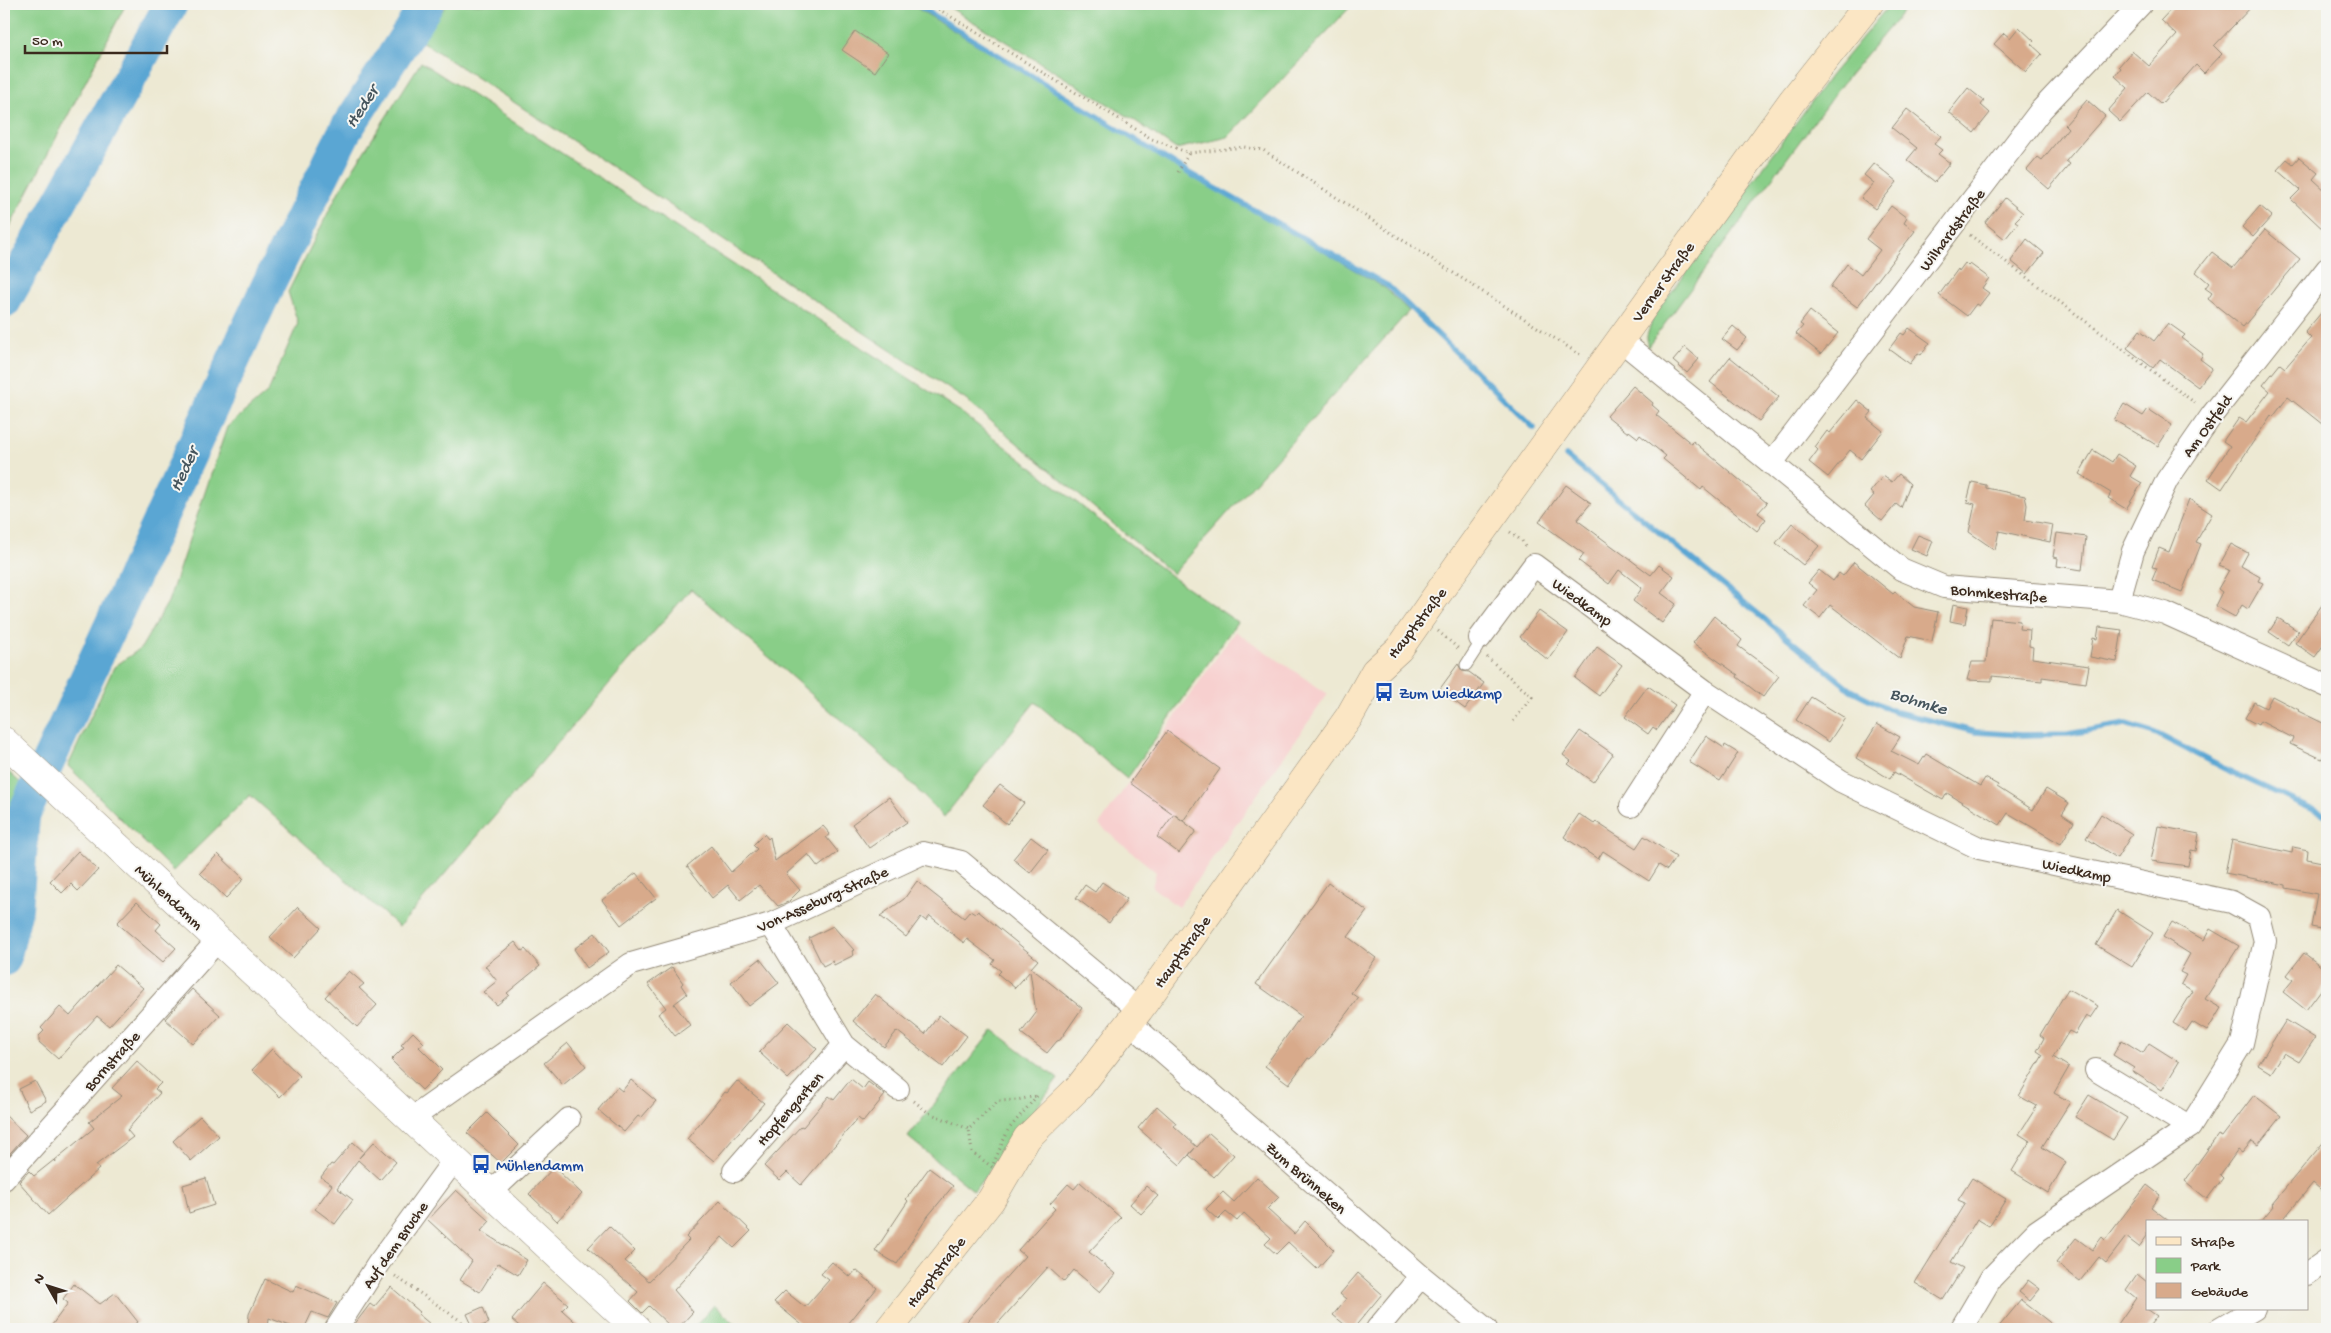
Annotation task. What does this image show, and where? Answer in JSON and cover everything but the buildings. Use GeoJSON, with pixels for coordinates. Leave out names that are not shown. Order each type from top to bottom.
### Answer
{"type":"FeatureCollection","features":[{"type":"Feature","properties":{"kind":"main road","name":"Verner Straße"},"geometry":{"type":"LineString","coordinates":[[1460,562],[1792,101],[1869,4]]}},
{"type":"Feature","properties":{"kind":"main road","name":"Hauptstraße"},"geometry":{"type":"LineString","coordinates":[[889,1329],[990,1200],[1027,1138],[1080,1086],[1134,1016],[1349,717],[1375,671],[1399,649],[1460,562]]}},
{"type":"Feature","properties":{"kind":"street","name":"Wilhardstraße"},"geometry":{"type":"LineString","coordinates":[[1771,464],[2041,110],[2141,4]]}},
{"type":"Feature","properties":{"kind":"street","name":"Am Ostfeld"},"geometry":{"type":"LineString","coordinates":[[2119,601],[2134,551],[2167,480],[2212,415],[2327,269]]}},
{"type":"Feature","properties":{"kind":"street","name":"Bohmkestraße"},"geometry":{"type":"LineString","coordinates":[[1619,339],[1901,568],[1944,587],[2119,601],[2165,613],[2327,686]]}},
{"type":"Feature","properties":{"kind":"street"},"geometry":{"type":"LineString","coordinates":[[1474,652],[1534,565]]}},
{"type":"Feature","properties":{"kind":"street","name":"Wiedkamp"},"geometry":{"type":"LineString","coordinates":[[1534,565],[1705,691],[1841,781],[1979,848],[2232,902],[2260,917],[2265,941],[2242,1042],[2190,1127],[2037,1231],[1991,1278],[1961,1329]]}},
{"type":"Feature","properties":{"kind":"street"},"geometry":{"type":"LineString","coordinates":[[1631,806],[1705,691]]}},
{"type":"Feature","properties":{"kind":"street","name":"Mühlendamm"},"geometry":{"type":"LineString","coordinates":[[10,747],[637,1329]]}},
{"type":"Feature","properties":{"kind":"street","name":"Von-Asseburg-Straße"},"geometry":{"type":"LineString","coordinates":[[411,1119],[631,964],[771,924],[923,853],[961,862],[1134,1016]]}},
{"type":"Feature","properties":{"kind":"street"},"geometry":{"type":"LineString","coordinates":[[771,924],[844,1045],[898,1088]]}},
{"type":"Feature","properties":{"kind":"street","name":"Bornstraße"},"geometry":{"type":"LineString","coordinates":[[4,1179],[218,940]]}},
{"type":"Feature","properties":{"kind":"street","name":"Zum Brünneken"},"geometry":{"type":"LineString","coordinates":[[1134,1016],[1421,1276],[1486,1329]]}},
{"type":"Feature","properties":{"kind":"street","name":"Hopfengarten"},"geometry":{"type":"LineString","coordinates":[[734,1171],[844,1045]]}},
{"type":"Feature","properties":{"kind":"street"},"geometry":{"type":"LineString","coordinates":[[2096,1070],[2190,1127]]}},
{"type":"Feature","properties":{"kind":"street"},"geometry":{"type":"LineString","coordinates":[[490,1193],[568,1119]]}},
{"type":"Feature","properties":{"kind":"street","name":"Auf dem Bruche"},"geometry":{"type":"LineString","coordinates":[[336,1329],[378,1264],[454,1160]]}},
{"type":"Feature","properties":{"kind":"street"},"geometry":{"type":"LineString","coordinates":[[2308,1273],[2327,1260]]}},
{"type":"Feature","properties":{"kind":"street"},"geometry":{"type":"LineString","coordinates":[[1377,1329],[1421,1276]]}},
{"type":"Feature","properties":{"kind":"street"},"geometry":{"type":"LineString","coordinates":[[2229,1328],[2253,1310]]}},
{"type":"Feature","properties":{"kind":"path"},"geometry":{"type":"LineString","coordinates":[[930,4],[1152,140],[1189,154],[1244,147],[1263,150],[1600,367]]}},
{"type":"Feature","properties":{"kind":"path"},"geometry":{"type":"LineString","coordinates":[[1178,172],[1189,154]]}},
{"type":"Feature","properties":{"kind":"path"},"geometry":{"type":"LineString","coordinates":[[1955,224],[2212,415]]}},
{"type":"Feature","properties":{"kind":"path"},"geometry":{"type":"LineString","coordinates":[[1506,528],[1522,541],[1534,565]]}},
{"type":"Feature","properties":{"kind":"path"},"geometry":{"type":"LineString","coordinates":[[1435,629],[1453,645],[1474,652],[1532,697],[1512,723]]}},
{"type":"Feature","properties":{"kind":"path"},"geometry":{"type":"LineString","coordinates":[[898,1088],[929,1113],[969,1130]]}},
{"type":"Feature","properties":{"kind":"path"},"geometry":{"type":"LineString","coordinates":[[969,1130],[998,1101],[1037,1096]]}},
{"type":"Feature","properties":{"kind":"path"},"geometry":{"type":"LineString","coordinates":[[969,1130],[972,1152],[992,1167]]}},
{"type":"Feature","properties":{"kind":"path"},"geometry":{"type":"LineString","coordinates":[[378,1264],[461,1322],[466,1329]]}},
{"type":"Feature","properties":{"kind":"shaded area"},"geometry":{"type":"Polygon","coordinates":[[[1235,631],[1328,694],[1178,907],[1152,887],[1156,872],[1099,825],[1235,631]]]}},
{"type":"Feature","properties":{"kind":"green space"},"geometry":{"type":"Polygon","coordinates":[[[4,4],[126,4],[4,238],[4,4]]]}},
{"type":"Feature","properties":{"kind":"green space"},"geometry":{"type":"Polygon","coordinates":[[[447,4],[910,4],[1152,151],[1385,288],[1409,311],[1173,574],[966,400],[421,41],[447,4]]]}},
{"type":"Feature","properties":{"kind":"green space"},"geometry":{"type":"Polygon","coordinates":[[[944,4],[1353,4],[1228,137],[1176,149],[1134,120],[944,4]]]}},
{"type":"Feature","properties":{"kind":"green space"},"geometry":{"type":"Polygon","coordinates":[[[1890,4],[1909,4],[1842,84],[1647,348],[1647,336],[1653,317],[1831,75],[1890,4]]]}},
{"type":"Feature","properties":{"kind":"green space"},"geometry":{"type":"Polygon","coordinates":[[[421,62],[958,410],[1171,576],[1237,622],[1127,779],[1035,702],[944,817],[897,769],[691,589],[399,927],[250,795],[173,871],[68,766],[114,667],[141,648],[168,602],[227,427],[268,392],[298,323],[288,292],[339,191],[421,62]]]}},
{"type":"Feature","properties":{"kind":"green space"},"geometry":{"type":"Polygon","coordinates":[[[4,768],[24,786],[6,850],[4,913],[4,768]]]}},
{"type":"Feature","properties":{"kind":"green space"},"geometry":{"type":"Polygon","coordinates":[[[993,1030],[1058,1079],[974,1191],[908,1137],[993,1030]]]}},
{"type":"Feature","properties":{"kind":"green space"},"geometry":{"type":"Polygon","coordinates":[[[714,1305],[740,1329],[693,1329],[714,1305]]]}},
{"type":"Feature","properties":{"kind":"waterway","name":"Heder"},"geometry":{"type":"LineString","coordinates":[[4,302],[171,4]]}},
{"type":"Feature","properties":{"kind":"waterway","name":"Heder"},"geometry":{"type":"LineString","coordinates":[[4,959],[16,908],[23,816],[268,285],[345,131],[427,4]]}},
{"type":"Feature","properties":{"kind":"waterway"},"geometry":{"type":"LineString","coordinates":[[916,4],[1187,172],[1388,286],[1534,428]]}},
{"type":"Feature","properties":{"kind":"waterway","name":"Bohmke"},"geometry":{"type":"LineString","coordinates":[[1566,456],[1851,690],[1893,711],[1976,732],[2022,735],[2068,734],[2126,724],[2155,733],[2225,769],[2327,816]]}},
{"type":"Feature","properties":{"kind":"place","name":"Zum Wiedkamp"},"geometry":{"type":"Point","coordinates":[1384,692]}},
{"type":"Feature","properties":{"kind":"place","name":"Mühlendamm"},"geometry":{"type":"Point","coordinates":[481,1164]}}]}
